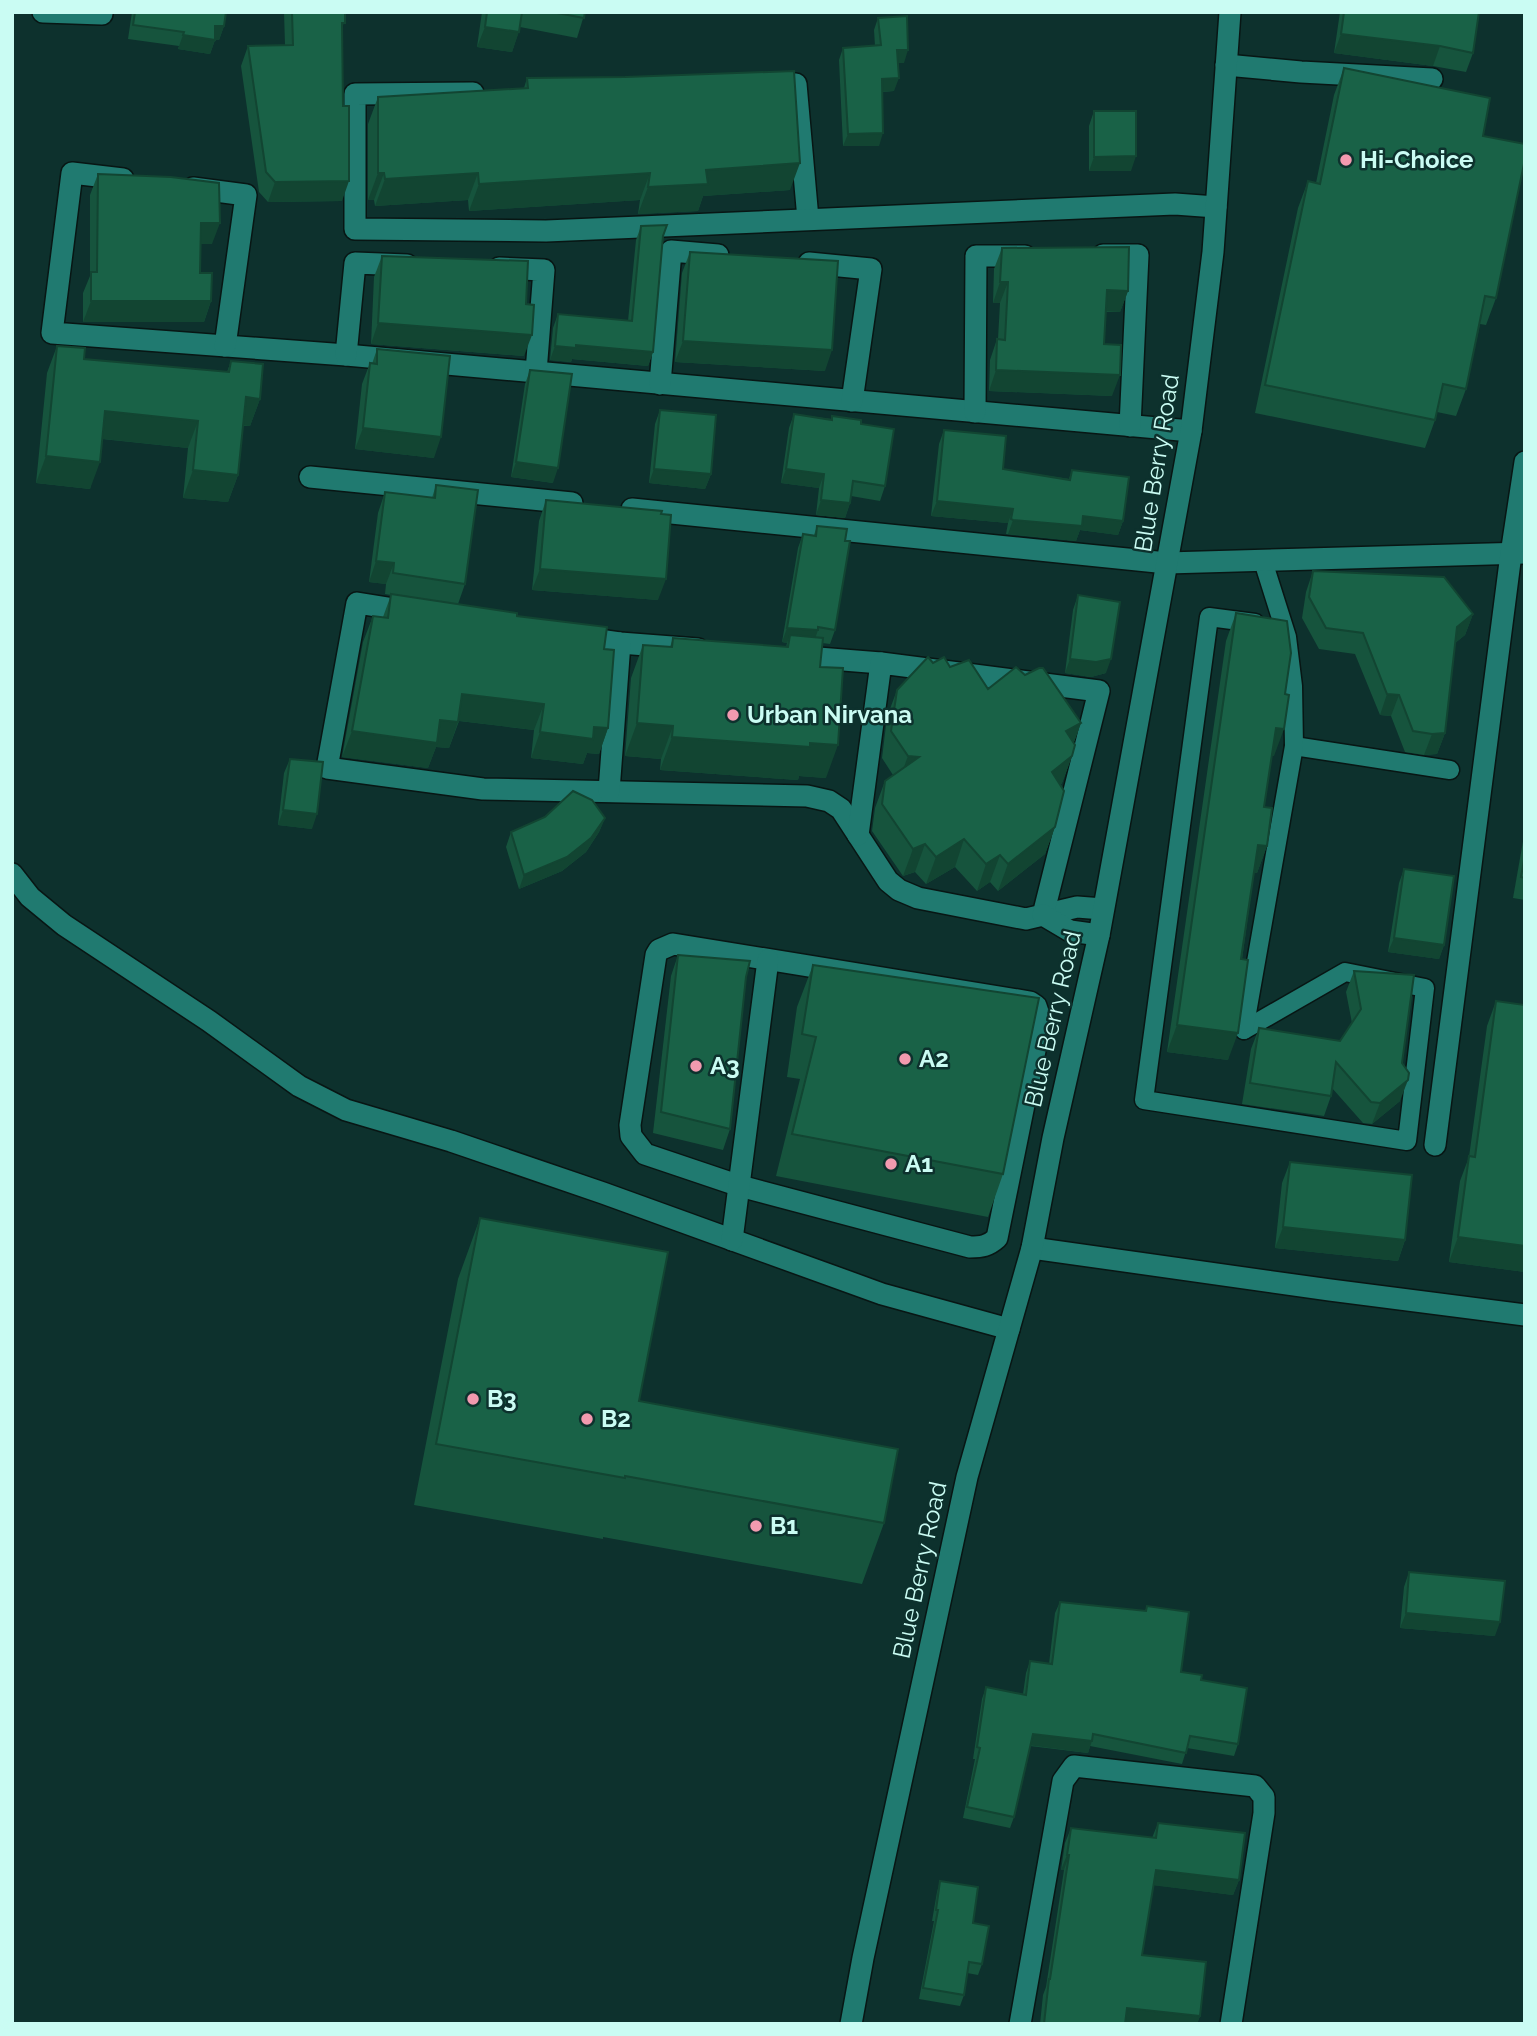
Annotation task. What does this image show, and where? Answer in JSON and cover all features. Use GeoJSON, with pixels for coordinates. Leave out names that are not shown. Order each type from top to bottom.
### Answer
{"type":"FeatureCollection","features":[{"type":"Feature","properties":{"kind":"street"},"geometry":{"type":"LineString","coordinates":[[43,12],[102,12]]}},
{"type":"Feature","properties":{"kind":"street","name":"Blue Berry Road"},"geometry":{"type":"LineString","coordinates":[[851,2024],[967,1477],[1032,1248],[1053,1138],[1099,935],[1191,431],[1213,251],[1230,12]]}},
{"type":"Feature","properties":{"kind":"street"},"geometry":{"type":"LineString","coordinates":[[1226,65],[1432,79]]}},
{"type":"Feature","properties":{"kind":"street"},"geometry":{"type":"LineString","coordinates":[[754,85],[796,84],[808,219]]}},
{"type":"Feature","properties":{"kind":"street"},"geometry":{"type":"LineString","coordinates":[[492,92],[355,94],[355,229],[546,230],[1175,204],[1216,207]]}},
{"type":"Feature","properties":{"kind":"street"},"geometry":{"type":"LineString","coordinates":[[139,181],[72,173],[52,333],[346,355],[1191,431]]}},
{"type":"Feature","properties":{"kind":"street"},"geometry":{"type":"LineString","coordinates":[[179,186],[246,195],[225,346]]}},
{"type":"Feature","properties":{"kind":"street"},"geometry":{"type":"LineString","coordinates":[[660,384],[671,251],[738,257]]}},
{"type":"Feature","properties":{"kind":"street"},"geometry":{"type":"LineString","coordinates":[[1084,255],[1138,255],[1130,426]]}},
{"type":"Feature","properties":{"kind":"street"},"geometry":{"type":"LineString","coordinates":[[975,412],[976,256],[1044,256]]}},
{"type":"Feature","properties":{"kind":"street"},"geometry":{"type":"LineString","coordinates":[[792,262],[872,269],[852,401]]}},
{"type":"Feature","properties":{"kind":"street"},"geometry":{"type":"LineString","coordinates":[[346,355],[355,263],[423,265]]}},
{"type":"Feature","properties":{"kind":"street"},"geometry":{"type":"LineString","coordinates":[[477,267],[544,270],[536,372]]}},
{"type":"Feature","properties":{"kind":"street"},"geometry":{"type":"LineString","coordinates":[[1435,1145],[1518,554],[1525,462]]}},
{"type":"Feature","properties":{"kind":"street"},"geometry":{"type":"LineString","coordinates":[[310,477],[586,505]]}},
{"type":"Feature","properties":{"kind":"street"},"geometry":{"type":"LineString","coordinates":[[614,507],[1167,563],[1518,554]]}},
{"type":"Feature","properties":{"kind":"street"},"geometry":{"type":"LineString","coordinates":[[427,614],[357,603],[327,768],[483,789],[807,796],[829,801],[841,809],[888,881],[899,890],[918,898],[1026,919],[1077,907],[1103,909]]}},
{"type":"Feature","properties":{"kind":"street"},"geometry":{"type":"LineString","coordinates":[[551,633],[620,643],[716,651]]}},
{"type":"Feature","properties":{"kind":"street"},"geometry":{"type":"LineString","coordinates":[[609,791],[620,643]]}},
{"type":"Feature","properties":{"kind":"street"},"geometry":{"type":"LineString","coordinates":[[771,655],[881,663],[1099,691],[1043,915]]}},
{"type":"Feature","properties":{"kind":"street"},"geometry":{"type":"LineString","coordinates":[[858,835],[881,663]]}},
{"type":"Feature","properties":{"kind":"street"},"geometry":{"type":"LineString","coordinates":[[12,874],[30,897],[64,925],[209,1021],[299,1086],[346,1110],[464,1146],[882,1294],[1009,1329]]}},
{"type":"Feature","properties":{"kind":"street"},"geometry":{"type":"LineString","coordinates":[[1043,915],[1070,931],[1099,935]]}},
{"type":"Feature","properties":{"kind":"street"},"geometry":{"type":"LineString","coordinates":[[673,944],[1030,1002],[1036,1006],[1041,1021],[997,1238],[991,1244],[970,1247],[740,1186],[645,1154],[631,1136],[630,1125],[656,955],[659,950],[673,944]]}},
{"type":"Feature","properties":{"kind":"street"},"geometry":{"type":"LineString","coordinates":[[732,1240],[768,960]]}},
{"type":"Feature","properties":{"kind":"street"},"geometry":{"type":"LineString","coordinates":[[1032,1248],[1525,1314]]}},
{"type":"Feature","properties":{"kind":"street"},"geometry":{"type":"LineString","coordinates":[[1020,2024],[1063,1781],[1074,1766],[1255,1786],[1264,1797],[1264,1814],[1231,2024]]}},
{"type":"Feature","properties":{"kind":"lane"},"geometry":{"type":"LineString","coordinates":[[1263,561],[1284,627],[1287,637],[1293,686],[1294,746],[1244,1030],[1345,972],[1425,988],[1407,1141],[1144,1100],[1209,617],[1284,627]]}},
{"type":"Feature","properties":{"kind":"lane"},"geometry":{"type":"LineString","coordinates":[[1294,746],[1450,770]]}},
{"type":"Feature","properties":{"kind":"building"},"geometry":{"type":"Polygon","coordinates":[[[135,12],[226,12],[224,26],[215,26],[215,40],[183,35],[184,32],[133,25],[135,12]]]}},
{"type":"Feature","properties":{"kind":"building"},"geometry":{"type":"Polygon","coordinates":[[[292,12],[345,12],[345,23],[342,23],[343,106],[349,106],[349,181],[275,182],[266,172],[248,46],[293,45],[292,12]]]}},
{"type":"Feature","properties":{"kind":"building"},"geometry":{"type":"Polygon","coordinates":[[[487,12],[522,12],[519,32],[485,27],[487,12]]]}},
{"type":"Feature","properties":{"kind":"building"},"geometry":{"type":"Polygon","coordinates":[[[552,12],[585,12],[584,18],[552,12]]]}},
{"type":"Feature","properties":{"kind":"building"},"geometry":{"type":"Polygon","coordinates":[[[1344,12],[1479,12],[1473,53],[1440,46],[1341,34],[1344,12]]]}},
{"type":"Feature","properties":{"kind":"building"},"geometry":{"type":"Polygon","coordinates":[[[907,16],[908,50],[897,50],[899,78],[882,79],[883,133],[848,134],[843,48],[881,45],[878,18],[907,16]]]}},
{"type":"Feature","properties":{"kind":"building"},"geometry":{"type":"Polygon","coordinates":[[[1344,68],[1490,98],[1483,136],[1525,144],[1525,159],[1496,298],[1485,296],[1466,389],[1443,384],[1435,420],[1265,385],[1308,181],[1320,184],[1344,68]]]}},
{"type":"Feature","properties":{"kind":"building"},"geometry":{"type":"Polygon","coordinates":[[[794,71],[800,163],[706,170],[708,184],[648,187],[650,173],[479,184],[478,173],[385,179],[384,173],[378,173],[378,97],[528,88],[527,78],[794,71]]]}},
{"type":"Feature","properties":{"kind":"building"},"geometry":{"type":"Polygon","coordinates":[[[1094,111],[1136,111],[1136,156],[1094,157],[1094,111]]]}},
{"type":"Feature","properties":{"kind":"building"},"geometry":{"type":"Polygon","coordinates":[[[98,174],[171,177],[219,183],[220,223],[201,223],[200,273],[212,273],[211,301],[91,301],[91,272],[97,272],[98,174]]]}},
{"type":"Feature","properties":{"kind":"building"},"geometry":{"type":"Polygon","coordinates":[[[667,225],[663,236],[653,352],[576,345],[576,348],[555,346],[558,314],[632,321],[641,226],[667,225]]]}},
{"type":"Feature","properties":{"kind":"building"},"geometry":{"type":"Polygon","coordinates":[[[1129,247],[1128,291],[1107,290],[1104,344],[1121,345],[1120,375],[996,370],[997,339],[1005,340],[1008,282],[1000,282],[1002,248],[1129,247]]]}},
{"type":"Feature","properties":{"kind":"building"},"geometry":{"type":"Polygon","coordinates":[[[690,252],[838,261],[832,350],[683,341],[690,252]]]}},
{"type":"Feature","properties":{"kind":"building"},"geometry":{"type":"Polygon","coordinates":[[[382,256],[528,261],[526,304],[534,305],[532,335],[378,323],[382,256]]]}},
{"type":"Feature","properties":{"kind":"building"},"geometry":{"type":"Polygon","coordinates":[[[57,346],[85,348],[84,359],[229,372],[231,361],[263,364],[260,399],[246,397],[238,475],[193,470],[198,421],[105,411],[100,462],[46,456],[57,346]]]}},
{"type":"Feature","properties":{"kind":"building"},"geometry":{"type":"Polygon","coordinates":[[[377,349],[450,356],[441,437],[363,428],[370,363],[377,364],[377,349]]]}},
{"type":"Feature","properties":{"kind":"building"},"geometry":{"type":"Polygon","coordinates":[[[530,370],[572,374],[558,468],[516,462],[530,370]]]}},
{"type":"Feature","properties":{"kind":"building"},"geometry":{"type":"Polygon","coordinates":[[[660,410],[716,415],[711,474],[654,469],[660,410]]]}},
{"type":"Feature","properties":{"kind":"building"},"geometry":{"type":"Polygon","coordinates":[[[794,414],[832,420],[832,416],[861,420],[861,424],[894,429],[885,486],[853,481],[850,503],[821,500],[824,474],[786,469],[794,414]]]}},
{"type":"Feature","properties":{"kind":"building"},"geometry":{"type":"Polygon","coordinates":[[[944,430],[1006,436],[1003,469],[1070,480],[1072,470],[1129,477],[1123,521],[1083,516],[1082,526],[1013,520],[1013,509],[937,501],[944,430]]]}},
{"type":"Feature","properties":{"kind":"building"},"geometry":{"type":"Polygon","coordinates":[[[436,485],[478,490],[465,584],[393,573],[394,563],[376,561],[385,492],[435,498],[436,485]]]}},
{"type":"Feature","properties":{"kind":"building"},"geometry":{"type":"Polygon","coordinates":[[[546,500],[662,511],[661,514],[671,515],[666,579],[540,569],[546,500]]]}},
{"type":"Feature","properties":{"kind":"building"},"geometry":{"type":"Polygon","coordinates":[[[817,526],[847,529],[845,541],[850,541],[835,630],[818,627],[818,630],[787,628],[803,534],[816,536],[817,526]]]}},
{"type":"Feature","properties":{"kind":"building"},"geometry":{"type":"Polygon","coordinates":[[[1313,571],[1444,577],[1473,614],[1457,627],[1445,733],[1413,731],[1399,695],[1387,694],[1363,633],[1326,628],[1309,597],[1313,571]]]}},
{"type":"Feature","properties":{"kind":"building"},"geometry":{"type":"Polygon","coordinates":[[[391,594],[517,613],[517,616],[607,627],[604,649],[614,650],[608,728],[594,727],[593,739],[540,732],[544,704],[462,694],[458,722],[440,720],[437,743],[352,731],[373,616],[388,618],[391,594]]]}},
{"type":"Feature","properties":{"kind":"building"},"geometry":{"type":"Polygon","coordinates":[[[1078,595],[1120,602],[1111,659],[1096,662],[1070,659],[1078,595]]]}},
{"type":"Feature","properties":{"kind":"building"},"geometry":{"type":"Polygon","coordinates":[[[1236,613],[1287,621],[1291,653],[1285,694],[1289,695],[1284,729],[1276,728],[1264,807],[1272,808],[1267,846],[1258,845],[1241,959],[1248,960],[1238,1033],[1177,1025],[1236,613]]]}},
{"type":"Feature","properties":{"kind":"building"},"geometry":{"type":"Polygon","coordinates":[[[790,635],[823,638],[820,667],[843,668],[838,745],[810,743],[810,747],[672,737],[673,726],[637,723],[643,645],[672,647],[673,638],[788,647],[790,635]]]}},
{"type":"Feature","properties":{"kind":"building"},"geometry":{"type":"Polygon","coordinates":[[[928,657],[933,663],[944,657],[950,667],[969,660],[988,689],[1016,667],[1025,675],[1043,668],[1081,723],[1066,731],[1075,745],[1072,756],[1052,772],[1064,791],[1055,827],[1008,864],[1000,855],[986,864],[964,839],[936,857],[925,844],[913,849],[882,804],[885,781],[919,757],[908,756],[891,731],[897,690],[928,657]]]}},
{"type":"Feature","properties":{"kind":"building"},"geometry":{"type":"Polygon","coordinates":[[[290,759],[323,762],[317,814],[283,810],[290,759]]]}},
{"type":"Feature","properties":{"kind":"building"},"geometry":{"type":"Polygon","coordinates":[[[573,791],[592,800],[605,818],[591,838],[567,857],[524,875],[511,832],[545,817],[573,791]]]}},
{"type":"Feature","properties":{"kind":"building"},"geometry":{"type":"Polygon","coordinates":[[[1525,855],[1525,878],[1521,877],[1525,855]]]}},
{"type":"Feature","properties":{"kind":"building"},"geometry":{"type":"Polygon","coordinates":[[[1404,869],[1454,876],[1444,945],[1394,938],[1404,869]]]}},
{"type":"Feature","properties":{"kind":"building","name":"A3"},"geometry":{"type":"Polygon","coordinates":[[[678,955],[750,961],[730,1129],[661,1112],[678,955]]]}},
{"type":"Feature","properties":{"kind":"building"},"geometry":{"type":"Polygon","coordinates":[[[813,965],[1039,998],[1003,1174],[792,1134],[816,1037],[802,1034],[813,965]]]}},
{"type":"Feature","properties":{"kind":"building"},"geometry":{"type":"Polygon","coordinates":[[[1354,971],[1414,975],[1402,1063],[1409,1073],[1408,1080],[1380,1103],[1371,1102],[1336,1062],[1331,1096],[1250,1083],[1259,1028],[1340,1041],[1361,1009],[1354,971]]]}},
{"type":"Feature","properties":{"kind":"building"},"geometry":{"type":"Polygon","coordinates":[[[1496,1001],[1525,1005],[1525,1246],[1458,1237],[1469,1156],[1475,1157],[1496,1001]]]}},
{"type":"Feature","properties":{"kind":"building"},"geometry":{"type":"Polygon","coordinates":[[[1290,1162],[1412,1175],[1405,1240],[1283,1227],[1290,1162]]]}},
{"type":"Feature","properties":{"kind":"building"},"geometry":{"type":"Polygon","coordinates":[[[480,1218],[668,1252],[639,1401],[898,1449],[884,1523],[436,1444],[480,1218]]]}},
{"type":"Feature","properties":{"kind":"building"},"geometry":{"type":"Polygon","coordinates":[[[1409,1572],[1505,1581],[1500,1622],[1406,1613],[1409,1572]]]}},
{"type":"Feature","properties":{"kind":"building"},"geometry":{"type":"Polygon","coordinates":[[[1060,1602],[1146,1611],[1147,1606],[1189,1612],[1181,1672],[1202,1675],[1201,1680],[1247,1688],[1238,1744],[1190,1736],[1186,1753],[1093,1734],[1092,1741],[1033,1734],[1014,1817],[967,1807],[980,1748],[977,1747],[986,1687],[1026,1695],[1030,1661],[1052,1664],[1060,1602]]]}},
{"type":"Feature","properties":{"kind":"building"},"geometry":{"type":"Polygon","coordinates":[[[1158,1823],[1245,1833],[1239,1880],[1156,1870],[1142,1955],[1206,1962],[1200,2016],[1127,2008],[1125,2024],[1044,2024],[1071,1828],[1156,1838],[1158,1823]]]}},
{"type":"Feature","properties":{"kind":"building"},"geometry":{"type":"Polygon","coordinates":[[[940,1881],[978,1887],[973,1923],[989,1926],[982,1964],[969,1962],[964,1995],[923,1988],[938,1910],[940,1881]]]}},
{"type":"Feature","properties":{"kind":"place","name":"Hi-Choice"},"geometry":{"type":"Point","coordinates":[1346,160]}},
{"type":"Feature","properties":{"kind":"place","name":"Urban Nirvana"},"geometry":{"type":"Point","coordinates":[733,715]}},
{"type":"Feature","properties":{"kind":"place","name":"A2"},"geometry":{"type":"Point","coordinates":[905,1059]}},
{"type":"Feature","properties":{"kind":"place","name":"A3"},"geometry":{"type":"Point","coordinates":[696,1066]}},
{"type":"Feature","properties":{"kind":"place","name":"A1"},"geometry":{"type":"Point","coordinates":[891,1164]}},
{"type":"Feature","properties":{"kind":"place","name":"B3"},"geometry":{"type":"Point","coordinates":[473,1399]}},
{"type":"Feature","properties":{"kind":"place","name":"B2"},"geometry":{"type":"Point","coordinates":[587,1419]}},
{"type":"Feature","properties":{"kind":"place","name":"B1"},"geometry":{"type":"Point","coordinates":[756,1526]}}]}
